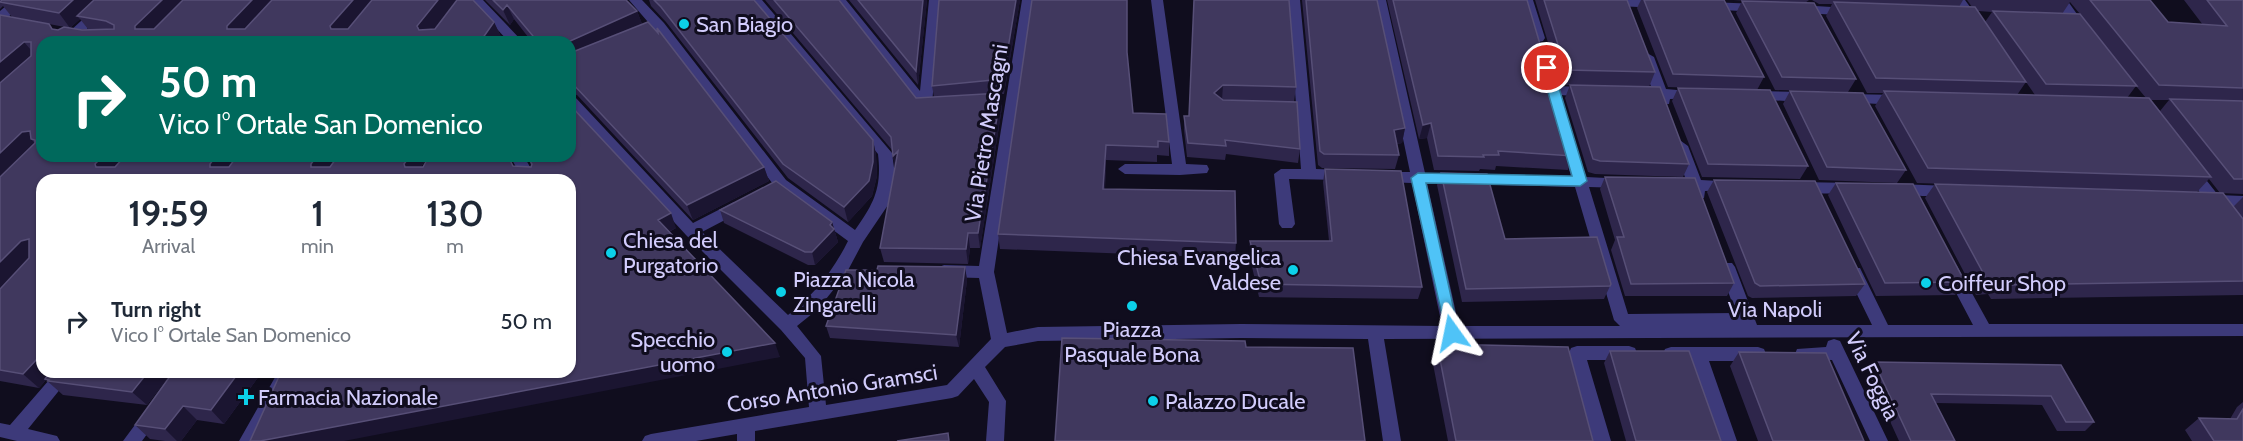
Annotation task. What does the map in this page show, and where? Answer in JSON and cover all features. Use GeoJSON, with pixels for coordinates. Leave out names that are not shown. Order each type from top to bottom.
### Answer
{"type":"FeatureCollection","features":[{"type":"Feature","properties":{"kind":"street"},"geometry":{"type":"LineString","coordinates":[[4,20],[21,0]]}},
{"type":"Feature","properties":{"kind":"street"},"geometry":{"type":"LineString","coordinates":[[71,36],[112,0]]}},
{"type":"Feature","properties":{"kind":"street"},"geometry":{"type":"LineString","coordinates":[[476,0],[510,36]]}},
{"type":"Feature","properties":{"kind":"street"},"geometry":{"type":"LineString","coordinates":[[635,0],[776,187],[856,239]]}},
{"type":"Feature","properties":{"kind":"street"},"geometry":{"type":"LineString","coordinates":[[755,0],[885,153],[888,175],[881,206],[856,239],[841,270],[812,305],[787,325]]}},
{"type":"Feature","properties":{"kind":"street"},"geometry":{"type":"LineString","coordinates":[[838,0],[902,76],[924,108]]}},
{"type":"Feature","properties":{"kind":"street"},"geometry":{"type":"LineString","coordinates":[[924,108],[935,0]]}},
{"type":"Feature","properties":{"kind":"street","name":"Via Pietro Mascagni"},"geometry":{"type":"LineString","coordinates":[[986,272],[1007,101],[1028,0]]}},
{"type":"Feature","properties":{"kind":"street"},"geometry":{"type":"LineString","coordinates":[[1157,0],[1180,170]]}},
{"type":"Feature","properties":{"kind":"street"},"geometry":{"type":"LineString","coordinates":[[1294,0],[1298,108],[1309,174]]}},
{"type":"Feature","properties":{"kind":"street"},"geometry":{"type":"LineString","coordinates":[[1380,0],[1452,333]]}},
{"type":"Feature","properties":{"kind":"street"},"geometry":{"type":"LineString","coordinates":[[1527,0],[1543,57]]}},
{"type":"Feature","properties":{"kind":"street"},"geometry":{"type":"LineString","coordinates":[[1573,0],[1669,4]]}},
{"type":"Feature","properties":{"kind":"street"},"geometry":{"type":"LineString","coordinates":[[1959,0],[1978,17],[1985,36]]}},
{"type":"Feature","properties":{"kind":"street"},"geometry":{"type":"LineString","coordinates":[[2060,0],[2070,21],[2090,40]]}},
{"type":"Feature","properties":{"kind":"street"},"geometry":{"type":"LineString","coordinates":[[1625,1],[1634,22]]}},
{"type":"Feature","properties":{"kind":"street"},"geometry":{"type":"LineString","coordinates":[[1690,5],[1721,3],[1774,8],[1811,5],[1859,12]]}},
{"type":"Feature","properties":{"kind":"street"},"geometry":{"type":"LineString","coordinates":[[1721,3],[1733,26]]}},
{"type":"Feature","properties":{"kind":"street"},"geometry":{"type":"LineString","coordinates":[[1811,5],[1825,30]]}},
{"type":"Feature","properties":{"kind":"street"},"geometry":{"type":"LineString","coordinates":[[1949,16],[1978,17]]}},
{"type":"Feature","properties":{"kind":"street"},"geometry":{"type":"LineString","coordinates":[[53,30],[65,36]]}},
{"type":"Feature","properties":{"kind":"street"},"geometry":{"type":"LineString","coordinates":[[1641,43],[1669,114]]}},
{"type":"Feature","properties":{"kind":"street"},"geometry":{"type":"LineString","coordinates":[[1760,76],[1772,102]]}},
{"type":"Feature","properties":{"kind":"street"},"geometry":{"type":"LineString","coordinates":[[1553,91],[1596,92]]}},
{"type":"Feature","properties":{"kind":"street"},"geometry":{"type":"LineString","coordinates":[[1629,93],[1705,95]]}},
{"type":"Feature","properties":{"kind":"street"},"geometry":{"type":"LineString","coordinates":[[1737,96],[1772,102],[1859,94],[1907,100]]}},
{"type":"Feature","properties":{"kind":"street"},"geometry":{"type":"LineString","coordinates":[[1859,94],[1873,119]]}},
{"type":"Feature","properties":{"kind":"street"},"geometry":{"type":"LineString","coordinates":[[576,106],[692,231],[787,325],[813,356],[818,413]]}},
{"type":"Feature","properties":{"kind":"street"},"geometry":{"type":"LineString","coordinates":[[924,108],[946,106]]}},
{"type":"Feature","properties":{"kind":"street"},"geometry":{"type":"LineString","coordinates":[[1563,125],[1580,181]]}},
{"type":"Feature","properties":{"kind":"street"},"geometry":{"type":"LineString","coordinates":[[1677,134],[1704,208]]}},
{"type":"Feature","properties":{"kind":"street"},"geometry":{"type":"LineString","coordinates":[[2185,163],[2243,237]]}},
{"type":"Feature","properties":{"kind":"street"},"geometry":{"type":"LineString","coordinates":[[1125,170],[1202,170]]}},
{"type":"Feature","properties":{"kind":"street"},"geometry":{"type":"LineString","coordinates":[[1900,170],[1914,195]]}},
{"type":"Feature","properties":{"kind":"street"},"geometry":{"type":"LineString","coordinates":[[1287,224],[1281,174],[1638,183]]}},
{"type":"Feature","properties":{"kind":"street","name":"Via Napoli"},"geometry":{"type":"LineString","coordinates":[[1580,181],[1622,320],[1749,325],[1826,332],[2243,330]]}},
{"type":"Feature","properties":{"kind":"street"},"geometry":{"type":"LineString","coordinates":[[1810,182],[1822,207]]}},
{"type":"Feature","properties":{"kind":"street"},"geometry":{"type":"LineString","coordinates":[[1789,186],[1810,182],[1914,195],[1970,192]]}},
{"type":"Feature","properties":{"kind":"street"},"geometry":{"type":"LineString","coordinates":[[1661,184],[1742,186]]}},
{"type":"Feature","properties":{"kind":"street"},"geometry":{"type":"LineString","coordinates":[[2190,199],[2243,201]]}},
{"type":"Feature","properties":{"kind":"street"},"geometry":{"type":"LineString","coordinates":[[692,231],[752,200]]}},
{"type":"Feature","properties":{"kind":"street"},"geometry":{"type":"LineString","coordinates":[[1721,252],[1749,325]]}},
{"type":"Feature","properties":{"kind":"street"},"geometry":{"type":"LineString","coordinates":[[1847,258],[1882,332]]}},
{"type":"Feature","properties":{"kind":"street"},"geometry":{"type":"LineString","coordinates":[[1948,260],[1984,331]]}},
{"type":"Feature","properties":{"kind":"street"},"geometry":{"type":"LineString","coordinates":[[841,270],[864,270]]}},
{"type":"Feature","properties":{"kind":"street"},"geometry":{"type":"LineString","coordinates":[[931,271],[986,272],[1000,341]]}},
{"type":"Feature","properties":{"kind":"street","name":"Via Napoli"},"geometry":{"type":"LineString","coordinates":[[1000,341],[1038,334],[1452,333],[1749,325]]}},
{"type":"Feature","properties":{"kind":"street"},"geometry":{"type":"LineString","coordinates":[[1375,332],[1392,441]]}},
{"type":"Feature","properties":{"kind":"street","name":"Via Foggia"},"geometry":{"type":"LineString","coordinates":[[1826,332],[1879,441]]}},
{"type":"Feature","properties":{"kind":"street","name":"Corso Antonio Gramsci"},"geometry":{"type":"LineString","coordinates":[[651,441],[746,433],[818,413],[952,391],[1000,341]]}},
{"type":"Feature","properties":{"kind":"street","name":"Via Napoli"},"geometry":{"type":"LineString","coordinates":[[1602,441],[1576,353],[1837,353]]}},
{"type":"Feature","properties":{"kind":"street"},"geometry":{"type":"LineString","coordinates":[[1698,354],[1728,441]]}},
{"type":"Feature","properties":{"kind":"street"},"geometry":{"type":"LineString","coordinates":[[976,367],[998,401],[995,441]]}},
{"type":"Feature","properties":{"kind":"street"},"geometry":{"type":"LineString","coordinates":[[7,431],[60,378]]}},
{"type":"Feature","properties":{"kind":"street"},"geometry":{"type":"LineString","coordinates":[[248,441],[284,378]]}},
{"type":"Feature","properties":{"kind":"street"},"geometry":{"type":"LineString","coordinates":[[132,441],[164,400]]}},
{"type":"Feature","properties":{"kind":"street"},"geometry":{"type":"LineString","coordinates":[[7,431],[51,441]]}},
{"type":"Feature","properties":{"kind":"building"},"geometry":{"type":"Polygon","coordinates":[[[2,0],[73,0],[59,13],[0,2],[2,0]]]}},
{"type":"Feature","properties":{"kind":"building"},"geometry":{"type":"Polygon","coordinates":[[[94,0],[162,0],[135,26],[135,29],[154,29],[183,0],[252,0],[227,26],[227,29],[245,29],[272,0],[353,0],[330,26],[331,29],[348,29],[372,0],[438,0],[417,26],[419,30],[435,29],[457,0],[473,0],[494,22],[484,36],[36,36],[36,162],[97,162],[96,167],[115,167],[120,162],[212,162],[210,167],[229,167],[233,162],[312,162],[311,167],[330,167],[334,162],[406,162],[405,167],[423,167],[426,162],[511,162],[513,166],[531,167],[531,162],[576,162],[576,111],[671,213],[658,220],[775,343],[260,441],[250,441],[278,378],[576,378],[576,174],[36,174],[36,360],[23,374],[0,370],[0,289],[29,258],[29,239],[21,241],[0,262],[0,177],[35,143],[35,140],[31,139],[30,131],[22,132],[0,153],[0,83],[31,56],[31,42],[24,42],[0,62],[0,15],[49,24],[52,29],[58,30],[64,27],[82,30],[114,29],[114,25],[106,21],[77,16],[94,0]]]}},
{"type":"Feature","properties":{"kind":"building"},"geometry":{"type":"Polygon","coordinates":[[[493,0],[626,0],[637,11],[576,38],[576,36],[533,36],[507,5],[503,10],[493,0]]]}},
{"type":"Feature","properties":{"kind":"building"},"geometry":{"type":"Polygon","coordinates":[[[654,0],[754,0],[873,140],[873,162],[869,181],[844,207],[783,164],[654,0]]]}},
{"type":"Feature","properties":{"kind":"building"},"geometry":{"type":"Polygon","coordinates":[[[774,0],[839,0],[916,98],[1001,93],[978,233],[968,233],[966,249],[880,248],[898,151],[893,156],[891,137],[774,0]]]}},
{"type":"Feature","properties":{"kind":"building"},"geometry":{"type":"Polygon","coordinates":[[[858,0],[923,0],[916,71],[858,0]]]}},
{"type":"Feature","properties":{"kind":"building"},"geometry":{"type":"Polygon","coordinates":[[[939,0],[1016,0],[1003,79],[932,86],[939,0]]]}},
{"type":"Feature","properties":{"kind":"building"},"geometry":{"type":"Polygon","coordinates":[[[1032,0],[1127,0],[1127,52],[1133,113],[1166,114],[1169,142],[1158,141],[1158,147],[1106,145],[1103,189],[1235,191],[1236,243],[998,234],[1032,0]]]}},
{"type":"Feature","properties":{"kind":"building"},"geometry":{"type":"Polygon","coordinates":[[[1194,0],[1289,0],[1296,87],[1223,85],[1214,93],[1223,100],[1297,102],[1300,149],[1225,140],[1226,146],[1188,143],[1184,116],[1189,116],[1194,0]]]}},
{"type":"Feature","properties":{"kind":"building"},"geometry":{"type":"Polygon","coordinates":[[[1306,0],[1377,0],[1405,128],[1394,130],[1399,155],[1324,154],[1320,151],[1306,0]]]}},
{"type":"Feature","properties":{"kind":"building"},"geometry":{"type":"Polygon","coordinates":[[[1393,0],[1527,0],[1573,156],[1498,151],[1499,155],[1483,155],[1484,157],[1438,156],[1431,123],[1423,125],[1393,0]]]}},
{"type":"Feature","properties":{"kind":"building"},"geometry":{"type":"Polygon","coordinates":[[[1544,0],[1627,0],[1655,72],[1566,70],[1544,0]]]}},
{"type":"Feature","properties":{"kind":"building"},"geometry":{"type":"Polygon","coordinates":[[[1644,0],[1724,0],[1764,77],[1673,74],[1644,0]]]}},
{"type":"Feature","properties":{"kind":"building"},"geometry":{"type":"Polygon","coordinates":[[[2090,0],[2150,0],[2168,22],[2227,26],[2207,0],[2243,0],[2243,88],[2159,85],[2090,0]]]}},
{"type":"Feature","properties":{"kind":"building"},"geometry":{"type":"Polygon","coordinates":[[[1742,1],[1814,3],[1856,79],[1782,77],[1742,1]]]}},
{"type":"Feature","properties":{"kind":"building"},"geometry":{"type":"Polygon","coordinates":[[[1834,2],[1975,7],[2026,82],[1876,78],[1834,2]]]}},
{"type":"Feature","properties":{"kind":"building"},"geometry":{"type":"Polygon","coordinates":[[[1993,11],[2080,14],[2137,86],[2046,84],[1993,11]]]}},
{"type":"Feature","properties":{"kind":"building"},"geometry":{"type":"Polygon","coordinates":[[[648,22],[658,33],[657,28],[764,167],[687,205],[576,87],[576,51],[648,22]]]}},
{"type":"Feature","properties":{"kind":"building"},"geometry":{"type":"Polygon","coordinates":[[[1570,85],[1660,87],[1689,164],[1593,159],[1570,85]]]}},
{"type":"Feature","properties":{"kind":"building"},"geometry":{"type":"Polygon","coordinates":[[[1678,88],[1770,90],[1808,166],[1708,164],[1678,88]]]}},
{"type":"Feature","properties":{"kind":"building"},"geometry":{"type":"Polygon","coordinates":[[[1790,91],[1863,93],[1906,170],[1827,167],[1790,91]]]}},
{"type":"Feature","properties":{"kind":"building"},"geometry":{"type":"Polygon","coordinates":[[[1884,91],[2149,98],[2211,177],[1928,168],[1884,91]]]}},
{"type":"Feature","properties":{"kind":"building"},"geometry":{"type":"Polygon","coordinates":[[[2170,99],[2243,101],[2243,179],[2234,179],[2170,99]]]}},
{"type":"Feature","properties":{"kind":"building"},"geometry":{"type":"Polygon","coordinates":[[[1325,169],[1401,171],[1422,287],[1261,284],[1250,241],[1332,241],[1325,169]]]}},
{"type":"Feature","properties":{"kind":"building"},"geometry":{"type":"Polygon","coordinates":[[[1441,173],[1487,174],[1505,239],[1597,237],[1610,286],[1466,289],[1441,173]]]}},
{"type":"Feature","properties":{"kind":"building"},"geometry":{"type":"Polygon","coordinates":[[[1605,177],[1695,178],[1734,283],[1631,284],[1617,237],[1624,237],[1605,177]]]}},
{"type":"Feature","properties":{"kind":"building"},"geometry":{"type":"Polygon","coordinates":[[[1714,180],[1815,181],[1865,284],[1760,286],[1755,283],[1714,180]]]}},
{"type":"Feature","properties":{"kind":"building"},"geometry":{"type":"Polygon","coordinates":[[[776,181],[832,222],[830,225],[834,229],[812,252],[805,252],[720,210],[776,181]]]}},
{"type":"Feature","properties":{"kind":"building"},"geometry":{"type":"Polygon","coordinates":[[[1836,183],[1913,184],[1965,282],[1885,283],[1836,183]]]}},
{"type":"Feature","properties":{"kind":"building"},"geometry":{"type":"Polygon","coordinates":[[[1935,184],[2223,193],[2243,219],[2243,281],[2002,285],[2000,280],[1987,280],[1935,184]]]}},
{"type":"Feature","properties":{"kind":"building"},"geometry":{"type":"Polygon","coordinates":[[[878,266],[965,267],[956,335],[826,326],[846,270],[877,270],[878,266]]]}},
{"type":"Feature","properties":{"kind":"building"},"geometry":{"type":"Polygon","coordinates":[[[1062,338],[1245,341],[1246,347],[1353,348],[1365,441],[1055,441],[1062,338]]]}},
{"type":"Feature","properties":{"kind":"building"},"geometry":{"type":"Polygon","coordinates":[[[1437,344],[1568,347],[1593,441],[1456,441],[1437,344]]]}},
{"type":"Feature","properties":{"kind":"building"},"geometry":{"type":"Polygon","coordinates":[[[1610,351],[1689,351],[1721,441],[1636,441],[1610,351]]]}},
{"type":"Feature","properties":{"kind":"building"},"geometry":{"type":"Polygon","coordinates":[[[1739,352],[1826,353],[1864,441],[1773,441],[1739,352]]]}},
{"type":"Feature","properties":{"kind":"building"},"geometry":{"type":"Polygon","coordinates":[[[1874,362],[2061,365],[2094,422],[2066,422],[2051,396],[1931,394],[1955,441],[1911,441],[1874,362]]]}},
{"type":"Feature","properties":{"kind":"building"},"geometry":{"type":"Polygon","coordinates":[[[46,378],[143,378],[132,392],[46,378]]]}},
{"type":"Feature","properties":{"kind":"building"},"geometry":{"type":"Polygon","coordinates":[[[169,378],[235,378],[211,410],[183,406],[165,429],[135,425],[169,378]]]}},
{"type":"Feature","properties":{"kind":"building"},"geometry":{"type":"Polygon","coordinates":[[[2243,409],[2243,441],[2214,441],[2199,418],[2237,419],[2243,409]]]}},
{"type":"Feature","properties":{"kind":"building"},"geometry":{"type":"Polygon","coordinates":[[[948,433],[949,441],[897,441],[948,433]]]}},
{"type":"Feature","properties":{"kind":"place","name":"San Biagio"},"geometry":{"type":"Point","coordinates":[684,24]}},
{"type":"Feature","properties":{"kind":"place","name":"Chiesa del Purgatorio"},"geometry":{"type":"Point","coordinates":[611,253]}},
{"type":"Feature","properties":{"kind":"place","name":"Chiesa Evangelica Valdese"},"geometry":{"type":"Point","coordinates":[1293,270]}},
{"type":"Feature","properties":{"kind":"place","name":"Coiffeur Shop"},"geometry":{"type":"Point","coordinates":[1926,283]}},
{"type":"Feature","properties":{"kind":"place","name":"Piazza Nicola Zingarelli"},"geometry":{"type":"Point","coordinates":[781,292]}},
{"type":"Feature","properties":{"kind":"place","name":"Piazza Pasquale Bona"},"geometry":{"type":"Point","coordinates":[1132,306]}},
{"type":"Feature","properties":{"kind":"place","name":"Specchio uomo"},"geometry":{"type":"Point","coordinates":[727,352]}},
{"type":"Feature","properties":{"kind":"place","name":"Farmacia Nazionale"},"geometry":{"type":"Point","coordinates":[246,397]}},
{"type":"Feature","properties":{"kind":"place","name":"Palazzo Ducale"},"geometry":{"type":"Point","coordinates":[1153,401]}},
{"type":"Feature","properties":{"kind":"route"},"geometry":{"type":"LineString","coordinates":[[1452,333],[1418,178],[1580,181],[1547,68]]}}]}
